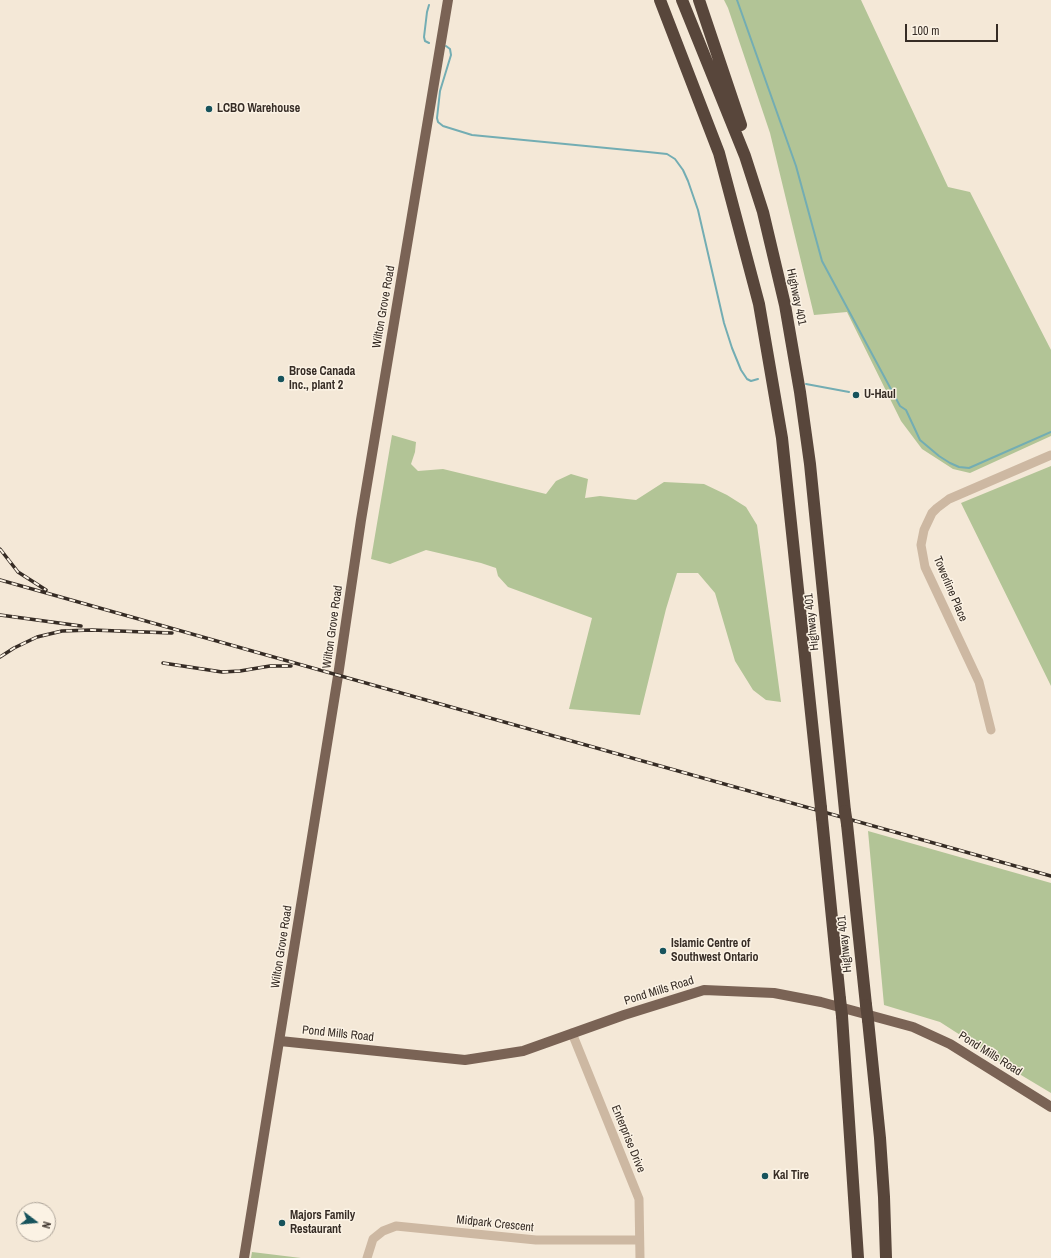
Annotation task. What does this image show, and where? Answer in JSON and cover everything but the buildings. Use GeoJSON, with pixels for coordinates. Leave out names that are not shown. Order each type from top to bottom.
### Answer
{"type":"FeatureCollection","features":[{"type":"Feature","properties":{"kind":"highway"},"geometry":{"type":"LineString","coordinates":[[652,0],[662,21],[673,33]]}},
{"type":"Feature","properties":{"kind":"highway","name":"Highway 401"},"geometry":{"type":"LineString","coordinates":[[660,0],[719,153],[759,304],[782,438],[842,1016],[858,1258]]}},
{"type":"Feature","properties":{"kind":"highway","name":"Highway 401"},"geometry":{"type":"LineString","coordinates":[[682,0],[745,156],[763,212],[783,298],[800,392],[812,487],[880,1138],[886,1258]]}},
{"type":"Feature","properties":{"kind":"highway"},"geometry":{"type":"LineString","coordinates":[[699,0],[741,127],[745,156]]}},
{"type":"Feature","properties":{"kind":"main road","name":"Wilton Grove Road"},"geometry":{"type":"LineString","coordinates":[[244,1258],[280,1041],[363,513],[448,0]]}},
{"type":"Feature","properties":{"kind":"main road","name":"Pond Mills Road"},"geometry":{"type":"LineString","coordinates":[[280,1041],[465,1060],[523,1051],[623,1015],[704,990],[774,992],[821,1002],[913,1027],[950,1044],[1051,1107]]}},
{"type":"Feature","properties":{"kind":"street","name":"Towerline Place"},"geometry":{"type":"LineString","coordinates":[[990,730],[979,682],[925,567],[921,545],[924,530],[932,514],[949,499],[1051,455]]}},
{"type":"Feature","properties":{"kind":"street","name":"Enterprise Drive"},"geometry":{"type":"LineString","coordinates":[[572,1033],[639,1199],[640,1258]]}},
{"type":"Feature","properties":{"kind":"street","name":"Midpark Crescent"},"geometry":{"type":"LineString","coordinates":[[367,1258],[373,1238],[383,1231],[396,1226],[536,1240],[639,1240]]}},
{"type":"Feature","properties":{"kind":"green space"},"geometry":{"type":"Polygon","coordinates":[[[724,0],[861,0],[948,187],[970,192],[1051,350],[1051,436],[970,473],[953,469],[922,449],[901,421],[847,312],[814,315],[770,133],[724,0]]]}},
{"type":"Feature","properties":{"kind":"green space"},"geometry":{"type":"Polygon","coordinates":[[[392,435],[416,442],[415,452],[411,464],[418,471],[443,469],[546,494],[556,481],[571,474],[588,479],[585,498],[600,496],[636,500],[664,482],[704,484],[727,495],[746,507],[757,525],[781,702],[766,700],[753,690],[735,661],[715,593],[698,573],[677,573],[666,609],[640,715],[569,709],[592,618],[508,587],[498,576],[496,568],[481,563],[426,550],[390,564],[371,559],[392,435]]]}},
{"type":"Feature","properties":{"kind":"green space"},"geometry":{"type":"Polygon","coordinates":[[[1051,466],[1051,686],[961,503],[1051,466]]]}},
{"type":"Feature","properties":{"kind":"green space"},"geometry":{"type":"Polygon","coordinates":[[[868,831],[1051,883],[1051,1093],[1001,1063],[940,1022],[884,1005],[868,831]]]}},
{"type":"Feature","properties":{"kind":"green space"},"geometry":{"type":"Polygon","coordinates":[[[252,1252],[301,1258],[251,1258],[252,1252]]]}},
{"type":"Feature","properties":{"kind":"waterway"},"geometry":{"type":"LineString","coordinates":[[737,0],[796,166],[822,261],[900,406],[906,410],[920,440],[950,463],[959,467],[969,468],[1051,432]]}},
{"type":"Feature","properties":{"kind":"waterway"},"geometry":{"type":"LineString","coordinates":[[429,5],[424,37],[425,41],[429,43]]}},
{"type":"Feature","properties":{"kind":"waterway"},"geometry":{"type":"LineString","coordinates":[[446,46],[450,49],[451,55],[440,91],[437,118],[438,122],[443,126],[472,135],[667,154],[675,159],[683,170],[688,181],[698,210],[724,323],[732,348],[741,370],[747,379],[751,381],[758,379]]}},
{"type":"Feature","properties":{"kind":"waterway"},"geometry":{"type":"LineString","coordinates":[[806,384],[849,392]]}},
{"type":"Feature","properties":{"kind":"railway"},"geometry":{"type":"LineString","coordinates":[[0,549],[18,572],[46,590]]}},
{"type":"Feature","properties":{"kind":"railway"},"geometry":{"type":"LineString","coordinates":[[0,580],[1051,876]]}},
{"type":"Feature","properties":{"kind":"railway"},"geometry":{"type":"LineString","coordinates":[[0,615],[81,626]]}},
{"type":"Feature","properties":{"kind":"railway"},"geometry":{"type":"LineString","coordinates":[[0,657],[14,648],[37,637],[62,631],[92,630],[172,633]]}},
{"type":"Feature","properties":{"kind":"railway"},"geometry":{"type":"LineString","coordinates":[[163,663],[222,672],[240,671],[270,666],[291,666]]}},
{"type":"Feature","properties":{"kind":"place","name":"LCBO Warehouse"},"geometry":{"type":"Point","coordinates":[209,109]}},
{"type":"Feature","properties":{"kind":"place","name":"Brose Canada Inc., plant 2"},"geometry":{"type":"Point","coordinates":[281,379]}},
{"type":"Feature","properties":{"kind":"place","name":"U-Haul"},"geometry":{"type":"Point","coordinates":[856,395]}},
{"type":"Feature","properties":{"kind":"place","name":"Islamic Centre of Southwest Ontario"},"geometry":{"type":"Point","coordinates":[663,951]}},
{"type":"Feature","properties":{"kind":"place","name":"Kal Tire"},"geometry":{"type":"Point","coordinates":[765,1176]}},
{"type":"Feature","properties":{"kind":"place","name":"Majors Family Restaurant"},"geometry":{"type":"Point","coordinates":[282,1223]}}]}
